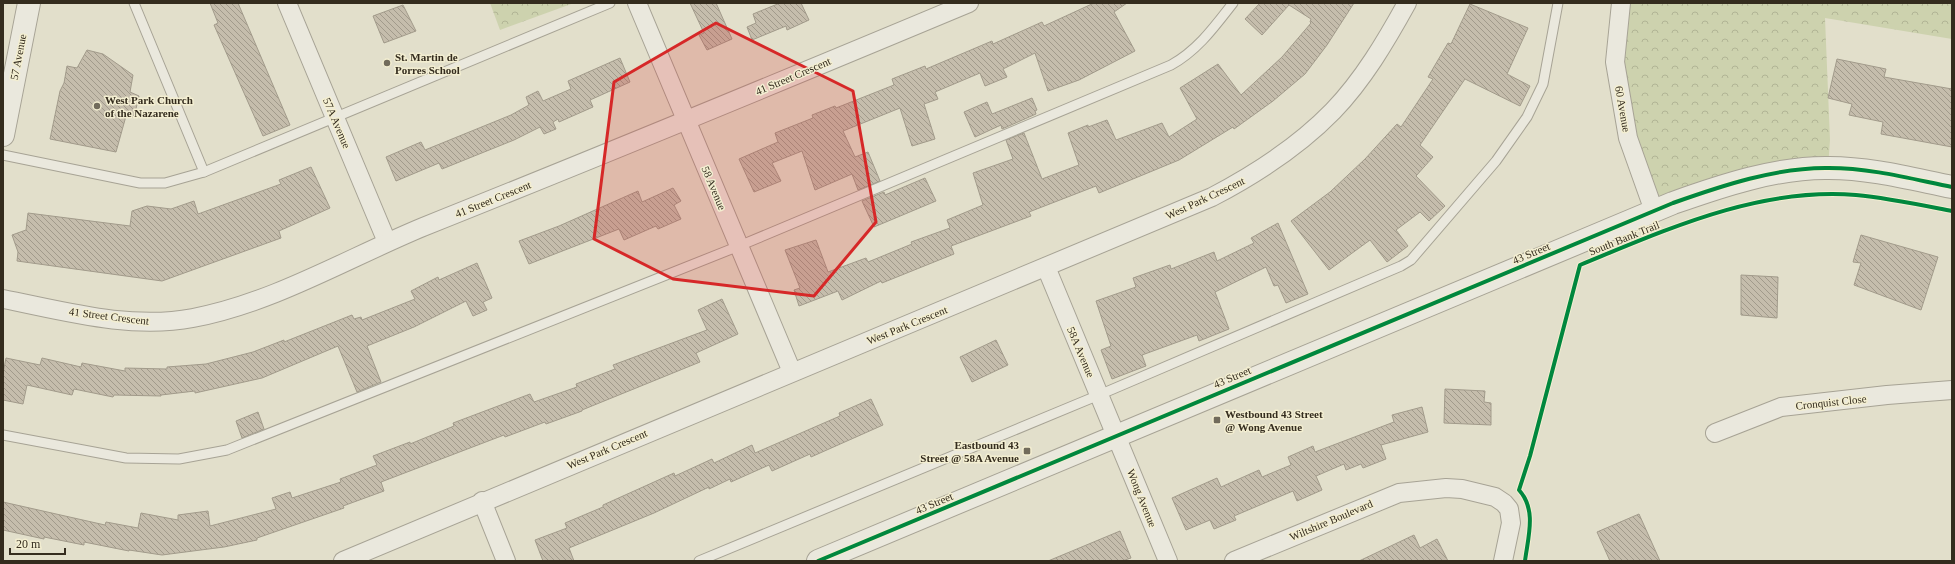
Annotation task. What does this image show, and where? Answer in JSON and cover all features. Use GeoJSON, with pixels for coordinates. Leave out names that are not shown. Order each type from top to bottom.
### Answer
{"type":"FeatureCollection","features":[{"type":"Feature","properties":{"kind":"street","name":"57 Avenue"},"geometry":{"type":"LineString","coordinates":[[3,135],[29,3]]}},
{"type":"Feature","properties":{"kind":"street","name":"57A Avenue"},"geometry":{"type":"LineString","coordinates":[[286,3],[387,242]]}},
{"type":"Feature","properties":{"kind":"street","name":"58 Avenue"},"geometry":{"type":"LineString","coordinates":[[637,3],[792,372]]}},
{"type":"Feature","properties":{"kind":"street","name":"41 Street Crescent"},"geometry":{"type":"LineString","coordinates":[[3,299],[87,315],[154,322],[191,319],[231,309],[268,296],[387,242],[686,121],[969,3]]}},
{"type":"Feature","properties":{"kind":"street","name":"West Park Crescent"},"geometry":{"type":"LineString","coordinates":[[342,561],[482,501],[1212,197],[1245,180],[1291,148],[1334,110],[1379,51],[1407,3]]}},
{"type":"Feature","properties":{"kind":"street","name":"60 Avenue"},"geometry":{"type":"LineString","coordinates":[[1621,3],[1615,62],[1628,138],[1654,211]]}},
{"type":"Feature","properties":{"kind":"street","name":"43 Street"},"geometry":{"type":"LineString","coordinates":[[818,561],[1654,211],[1704,192],[1751,179],[1796,171],[1828,168],[1892,175],[1952,187]]}},
{"type":"Feature","properties":{"kind":"street","name":"58A Avenue"},"geometry":{"type":"LineString","coordinates":[[1046,267],[1116,436]]}},
{"type":"Feature","properties":{"kind":"street","name":"Cronquist Close"},"geometry":{"type":"LineString","coordinates":[[1715,433],[1781,407],[1952,390]]}},
{"type":"Feature","properties":{"kind":"street","name":"Wong Avenue"},"geometry":{"type":"LineString","coordinates":[[1116,436],[1168,561]]}},
{"type":"Feature","properties":{"kind":"street","name":"Wiltshire Boulevard"},"geometry":{"type":"LineString","coordinates":[[1234,561],[1400,492],[1432,488],[1462,489],[1495,497],[1504,502],[1509,509],[1511,524],[1503,561]]}},
{"type":"Feature","properties":{"kind":"street"},"geometry":{"type":"LineString","coordinates":[[482,501],[506,561]]}},
{"type":"Feature","properties":{"kind":"lane"},"geometry":{"type":"LineString","coordinates":[[134,3],[204,172]]}},
{"type":"Feature","properties":{"kind":"lane"},"geometry":{"type":"LineString","coordinates":[[3,155],[140,183],[165,183],[204,172],[610,3]]}},
{"type":"Feature","properties":{"kind":"lane"},"geometry":{"type":"LineString","coordinates":[[3,435],[126,458],[179,459],[227,450],[739,246],[1171,65],[1184,58],[1202,42],[1233,3]]}},
{"type":"Feature","properties":{"kind":"lane"},"geometry":{"type":"LineString","coordinates":[[699,561],[1402,266],[1411,260],[1496,161],[1527,117],[1542,84],[1558,3]]}},
{"type":"Feature","properties":{"kind":"highlighted area"},"geometry":{"type":"Polygon","coordinates":[[[716,23],[853,91],[876,222],[814,296],[673,279],[594,239],[614,82],[716,23]]]}},
{"type":"Feature","properties":{"kind":"green space"},"geometry":{"type":"Polygon","coordinates":[[[490,3],[574,3],[500,30],[490,3]]]}},
{"type":"Feature","properties":{"kind":"green space"},"geometry":{"type":"Polygon","coordinates":[[[1621,3],[1952,3],[1952,39],[1825,18],[1830,140],[1828,168],[1654,211],[1625,124],[1621,3]]]}},
{"type":"Feature","properties":{"kind":"building"},"geometry":{"type":"Polygon","coordinates":[[[210,3],[238,3],[290,125],[263,136],[214,25],[218,23],[210,3]]]}},
{"type":"Feature","properties":{"kind":"building"},"geometry":{"type":"Polygon","coordinates":[[[690,3],[716,3],[732,39],[707,50],[699,35],[704,33],[690,3]]]}},
{"type":"Feature","properties":{"kind":"building"},"geometry":{"type":"Polygon","coordinates":[[[780,3],[801,3],[809,20],[787,30],[786,26],[752,40],[747,27],[756,23],[753,14],[780,3]]]}},
{"type":"Feature","properties":{"kind":"building"},"geometry":{"type":"Polygon","coordinates":[[[1094,3],[1127,3],[1114,12],[1135,51],[1079,80],[1048,91],[1035,53],[1003,69],[1007,77],[985,86],[980,73],[935,92],[938,99],[924,104],[935,139],[912,146],[900,108],[843,131],[855,157],[868,152],[880,181],[858,190],[852,174],[815,190],[802,151],[772,163],[781,181],[754,192],[739,159],[778,142],[775,133],[813,118],[812,115],[835,106],[836,108],[894,85],[892,79],[925,66],[926,69],[992,41],[993,44],[1042,22],[1044,26],[1094,3]]]}},
{"type":"Feature","properties":{"kind":"building"},"geometry":{"type":"Polygon","coordinates":[[[1260,3],[1354,3],[1327,45],[1305,74],[1273,101],[1234,129],[1233,127],[1179,160],[1099,193],[1096,186],[1029,212],[1031,216],[951,246],[954,254],[882,283],[881,281],[842,300],[838,291],[799,306],[794,290],[800,288],[785,250],[816,240],[828,272],[866,258],[868,262],[912,244],[911,242],[950,228],[947,220],[983,205],[973,173],[1013,159],[1006,140],[1024,133],[1042,179],[1079,165],[1068,133],[1088,125],[1088,127],[1107,120],[1116,140],[1162,123],[1169,137],[1197,119],[1180,88],[1218,64],[1241,95],[1282,57],[1311,23],[1311,19],[1289,5],[1262,35],[1245,19],[1260,3]]]}},
{"type":"Feature","properties":{"kind":"building"},"geometry":{"type":"Polygon","coordinates":[[[1470,4],[1528,28],[1507,74],[1530,86],[1520,106],[1465,79],[1420,145],[1433,157],[1416,176],[1445,206],[1429,221],[1420,212],[1396,230],[1408,246],[1387,262],[1370,240],[1329,270],[1291,221],[1330,192],[1365,159],[1397,124],[1401,127],[1433,79],[1428,77],[1448,43],[1451,44],[1470,4]]]}},
{"type":"Feature","properties":{"kind":"building"},"geometry":{"type":"Polygon","coordinates":[[[403,5],[416,31],[384,43],[373,16],[403,5]]]}},
{"type":"Feature","properties":{"kind":"building","name":"West Park Church of the Nazarene"},"geometry":{"type":"Polygon","coordinates":[[[87,50],[103,54],[133,75],[130,92],[139,96],[134,117],[126,116],[116,152],[50,139],[67,66],[77,68],[87,50]]]}},
{"type":"Feature","properties":{"kind":"building"},"geometry":{"type":"Polygon","coordinates":[[[620,58],[630,82],[590,100],[593,107],[559,122],[558,119],[553,122],[556,129],[544,134],[540,127],[514,140],[442,169],[439,163],[396,181],[386,157],[421,142],[425,150],[511,115],[529,105],[526,97],[538,91],[543,101],[571,89],[568,81],[620,58]]]}},
{"type":"Feature","properties":{"kind":"building"},"geometry":{"type":"Polygon","coordinates":[[[1837,59],[1886,69],[1884,77],[1952,89],[1952,147],[1881,134],[1883,122],[1849,115],[1852,104],[1828,98],[1837,59]]]}},
{"type":"Feature","properties":{"kind":"building"},"geometry":{"type":"Polygon","coordinates":[[[1032,98],[1037,110],[1035,111],[1036,114],[1002,129],[1001,125],[975,137],[964,112],[987,102],[992,114],[1032,98]]]}},
{"type":"Feature","properties":{"kind":"building"},"geometry":{"type":"Polygon","coordinates":[[[311,167],[330,208],[279,231],[281,238],[162,281],[17,261],[18,252],[12,235],[26,230],[28,213],[130,226],[132,211],[147,206],[171,209],[194,201],[198,214],[281,184],[279,180],[311,167]]]}},
{"type":"Feature","properties":{"kind":"building"},"geometry":{"type":"Polygon","coordinates":[[[925,178],[936,201],[874,227],[862,201],[884,192],[885,195],[925,178]]]}},
{"type":"Feature","properties":{"kind":"building"},"geometry":{"type":"Polygon","coordinates":[[[673,188],[681,201],[674,205],[681,219],[658,229],[656,226],[624,240],[619,229],[529,264],[519,241],[559,226],[638,191],[642,202],[673,188]]]}},
{"type":"Feature","properties":{"kind":"building"},"geometry":{"type":"Polygon","coordinates":[[[1278,223],[1308,294],[1286,303],[1278,285],[1274,286],[1266,267],[1215,292],[1229,329],[1199,341],[1197,335],[1142,355],[1146,366],[1112,379],[1101,350],[1111,346],[1096,301],[1136,287],[1133,278],[1170,265],[1171,269],[1214,252],[1217,261],[1254,243],[1251,238],[1278,223]]]}},
{"type":"Feature","properties":{"kind":"building"},"geometry":{"type":"Polygon","coordinates":[[[1861,235],[1938,257],[1921,310],[1854,285],[1861,263],[1853,262],[1861,235]]]}},
{"type":"Feature","properties":{"kind":"building"},"geometry":{"type":"Polygon","coordinates":[[[477,263],[492,298],[483,302],[487,310],[473,316],[466,301],[414,327],[367,346],[381,382],[357,392],[338,346],[262,378],[195,393],[195,391],[161,396],[114,395],[113,397],[74,389],[72,395],[27,385],[23,404],[3,400],[3,373],[6,358],[40,365],[42,358],[81,367],[82,363],[125,371],[125,368],[167,369],[167,367],[206,364],[253,352],[284,340],[284,342],[352,315],[354,319],[361,317],[362,320],[415,299],[411,291],[438,277],[439,280],[477,263]]]}},
{"type":"Feature","properties":{"kind":"building"},"geometry":{"type":"Polygon","coordinates":[[[1741,275],[1778,277],[1777,318],[1741,315],[1741,275]]]}},
{"type":"Feature","properties":{"kind":"building"},"geometry":{"type":"Polygon","coordinates":[[[722,299],[738,334],[696,353],[700,362],[582,411],[546,424],[545,422],[505,437],[504,435],[381,482],[384,491],[343,506],[344,508],[257,538],[257,540],[224,547],[162,555],[129,551],[84,542],[84,545],[44,537],[44,539],[3,530],[3,502],[105,525],[106,522],[138,528],[141,513],[178,520],[178,515],[208,511],[210,526],[276,509],[272,498],[290,492],[292,498],[341,482],[340,479],[377,465],[373,456],[410,442],[410,444],[454,426],[453,423],[530,394],[534,402],[577,387],[576,384],[615,369],[613,365],[707,330],[698,310],[722,299]]]}},
{"type":"Feature","properties":{"kind":"building"},"geometry":{"type":"Polygon","coordinates":[[[996,340],[1008,365],[972,382],[960,357],[996,340]]]}},
{"type":"Feature","properties":{"kind":"building"},"geometry":{"type":"Polygon","coordinates":[[[1445,389],[1485,391],[1484,402],[1491,403],[1491,425],[1444,423],[1445,389]]]}},
{"type":"Feature","properties":{"kind":"building"},"geometry":{"type":"Polygon","coordinates":[[[871,399],[883,425],[811,457],[810,454],[772,471],[769,465],[731,482],[730,479],[709,489],[709,487],[654,513],[569,548],[574,561],[543,561],[535,540],[567,528],[565,523],[603,507],[603,505],[674,473],[675,476],[712,459],[714,463],[752,445],[755,453],[840,416],[839,413],[871,399]]]}},
{"type":"Feature","properties":{"kind":"building"},"geometry":{"type":"Polygon","coordinates":[[[1422,407],[1428,432],[1381,445],[1386,459],[1363,468],[1361,464],[1346,470],[1344,464],[1316,476],[1322,490],[1297,501],[1293,491],[1234,516],[1236,520],[1214,529],[1210,520],[1186,530],[1172,498],[1217,478],[1221,487],[1259,470],[1262,477],[1291,465],[1288,457],[1313,446],[1315,452],[1394,422],[1392,415],[1422,407]]]}},
{"type":"Feature","properties":{"kind":"building"},"geometry":{"type":"Polygon","coordinates":[[[258,412],[264,429],[242,438],[236,421],[258,412]]]}},
{"type":"Feature","properties":{"kind":"building"},"geometry":{"type":"Polygon","coordinates":[[[1639,514],[1660,561],[1610,561],[1597,532],[1639,514]]]}},
{"type":"Feature","properties":{"kind":"building"},"geometry":{"type":"Polygon","coordinates":[[[1120,531],[1131,558],[1122,561],[1048,561],[1120,531]]]}},
{"type":"Feature","properties":{"kind":"building"},"geometry":{"type":"Polygon","coordinates":[[[1414,535],[1420,548],[1437,539],[1448,561],[1359,561],[1414,535]]]}},
{"type":"Feature","properties":{"kind":"cycle path","name":"South Bank Trail"},"geometry":{"type":"LineString","coordinates":[[818,561],[1673,203],[1710,190],[1769,174],[1829,168],[1845,168],[1876,172],[1952,187]]}},
{"type":"Feature","properties":{"kind":"cycle path","name":"South Bank Trail"},"geometry":{"type":"LineString","coordinates":[[1525,561],[1530,515],[1525,498],[1519,490],[1530,456],[1580,265],[1680,225],[1749,204],[1784,198],[1820,194],[1856,195],[1952,211]]}},
{"type":"Feature","properties":{"kind":"place","name":"St. Martin de Porres School"},"geometry":{"type":"Point","coordinates":[387,63]}},
{"type":"Feature","properties":{"kind":"place","name":"West Park Church of the Nazarene"},"geometry":{"type":"Point","coordinates":[97,106]}},
{"type":"Feature","properties":{"kind":"place","name":"Westbound 43 Street @ Wong Avenue"},"geometry":{"type":"Point","coordinates":[1217,420]}},
{"type":"Feature","properties":{"kind":"place","name":"Eastbound 43 Street @ 58A Avenue"},"geometry":{"type":"Point","coordinates":[1027,451]}}]}
